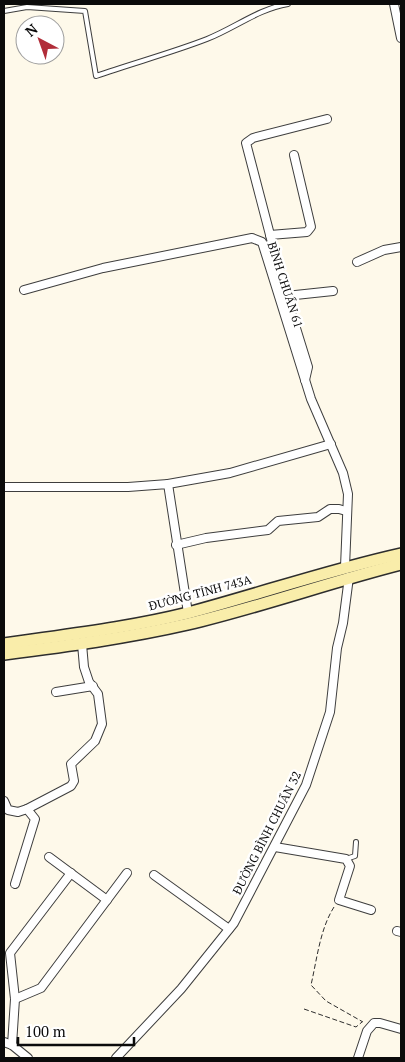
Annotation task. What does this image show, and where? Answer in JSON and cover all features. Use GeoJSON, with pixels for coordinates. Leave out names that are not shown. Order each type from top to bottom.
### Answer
{"type":"FeatureCollection","features":[{"type":"Feature","properties":{"kind":"main road","name":"ĐƯỜNG TỈNH 743A"},"geometry":{"type":"LineString","coordinates":[[4,654],[82,644],[190,623],[401,554]]}},
{"type":"Feature","properties":{"kind":"main road","name":"ĐƯỜNG TỈNH 743A"},"geometry":{"type":"LineString","coordinates":[[4,644],[131,625],[347,572],[401,564]]}},
{"type":"Feature","properties":{"kind":"street"},"geometry":{"type":"LineString","coordinates":[[394,4],[401,38]]}},
{"type":"Feature","properties":{"kind":"street"},"geometry":{"type":"LineString","coordinates":[[305,380],[308,367],[286,296],[246,143],[253,138],[327,119]]}},
{"type":"Feature","properties":{"kind":"street"},"geometry":{"type":"LineString","coordinates":[[270,235],[306,232],[311,227],[294,155]]}},
{"type":"Feature","properties":{"kind":"street","name":"BÌNH CHUẨN 61"},"geometry":{"type":"LineString","coordinates":[[24,290],[103,268],[252,238],[258,239],[264,246],[305,380],[343,473],[348,494],[346,511],[347,572]]}},
{"type":"Feature","properties":{"kind":"street"},"geometry":{"type":"LineString","coordinates":[[357,262],[384,250],[401,247]]}},
{"type":"Feature","properties":{"kind":"street"},"geometry":{"type":"LineString","coordinates":[[286,296],[333,291]]}},
{"type":"Feature","properties":{"kind":"street"},"geometry":{"type":"LineString","coordinates":[[4,487],[128,487],[168,484],[230,474],[331,444]]}},
{"type":"Feature","properties":{"kind":"street"},"geometry":{"type":"LineString","coordinates":[[168,484],[176,545],[188,612]]}},
{"type":"Feature","properties":{"kind":"street"},"geometry":{"type":"LineString","coordinates":[[176,545],[206,538],[268,530],[278,521],[318,518],[330,510],[339,509],[346,511]]}},
{"type":"Feature","properties":{"kind":"street","name":"ĐƯỜNG BÌNH CHUẨN 32"},"geometry":{"type":"LineString","coordinates":[[116,1058],[181,989],[229,929],[306,785],[330,712],[337,648],[343,622],[347,572]]}},
{"type":"Feature","properties":{"kind":"street"},"geometry":{"type":"LineString","coordinates":[[4,801],[8,810],[18,812],[61,792],[74,781],[71,764],[95,741],[102,724],[98,694],[92,686],[84,667],[82,644]]}},
{"type":"Feature","properties":{"kind":"street"},"geometry":{"type":"LineString","coordinates":[[56,692],[92,686]]}},
{"type":"Feature","properties":{"kind":"street"},"geometry":{"type":"LineString","coordinates":[[15,884],[35,819],[27,809]]}},
{"type":"Feature","properties":{"kind":"street"},"geometry":{"type":"LineString","coordinates":[[274,847],[346,859],[350,866],[339,900],[371,910]]}},
{"type":"Feature","properties":{"kind":"street"},"geometry":{"type":"LineString","coordinates":[[49,857],[107,900]]}},
{"type":"Feature","properties":{"kind":"street"},"geometry":{"type":"LineString","coordinates":[[28,1058],[8,1043],[15,999],[10,953],[71,873]]}},
{"type":"Feature","properties":{"kind":"street"},"geometry":{"type":"LineString","coordinates":[[15,999],[40,988],[127,873]]}},
{"type":"Feature","properties":{"kind":"street"},"geometry":{"type":"LineString","coordinates":[[154,874],[229,929]]}},
{"type":"Feature","properties":{"kind":"street"},"geometry":{"type":"LineString","coordinates":[[358,1058],[367,1031],[374,1023],[401,1029]]}},
{"type":"Feature","properties":{"kind":"lane"},"geometry":{"type":"LineString","coordinates":[[4,11],[27,7],[85,11],[96,76],[207,38],[244,22],[256,13],[288,4]]}},
{"type":"Feature","properties":{"kind":"lane"},"geometry":{"type":"LineString","coordinates":[[346,859],[355,856],[356,842]]}},
{"type":"Feature","properties":{"kind":"path"},"geometry":{"type":"LineString","coordinates":[[339,900],[329,915],[312,984],[326,1001],[363,1022],[374,1023]]}},
{"type":"Feature","properties":{"kind":"path"},"geometry":{"type":"LineString","coordinates":[[304,1009],[346,1025],[356,1027],[363,1022]]}}]}
